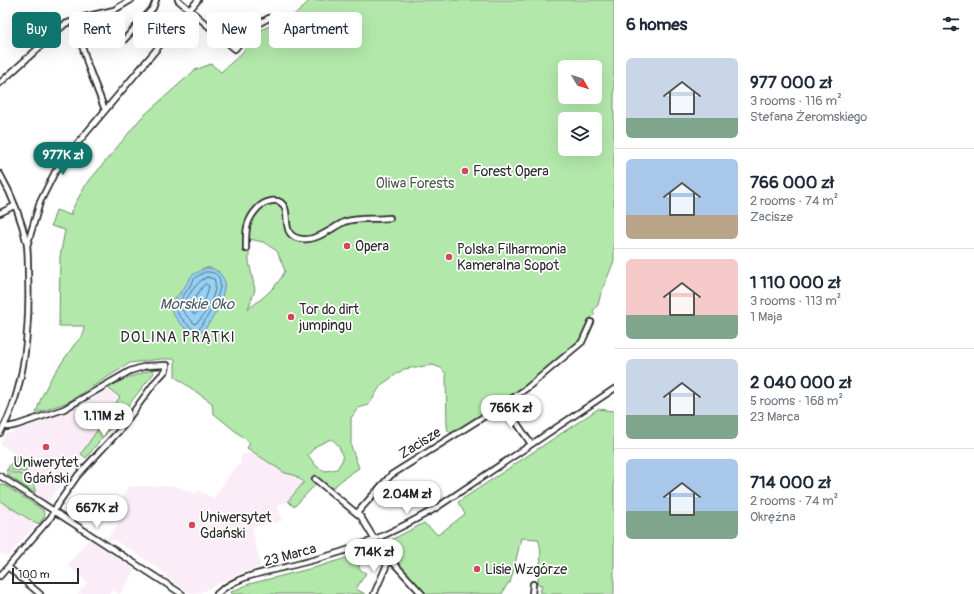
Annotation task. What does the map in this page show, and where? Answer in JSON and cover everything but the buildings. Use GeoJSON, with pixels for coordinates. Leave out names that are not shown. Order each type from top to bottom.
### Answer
{"type":"FeatureCollection","features":[{"type":"Feature","properties":{"kind":"street"},"geometry":{"type":"LineString","coordinates":[[108,12],[119,8],[131,0]]}},
{"type":"Feature","properties":{"kind":"street"},"geometry":{"type":"LineString","coordinates":[[125,39],[153,8],[156,0]]}},
{"type":"Feature","properties":{"kind":"street"},"geometry":{"type":"LineString","coordinates":[[178,0],[235,49],[254,26],[269,18]]}},
{"type":"Feature","properties":{"kind":"street"},"geometry":{"type":"LineString","coordinates":[[27,246],[40,202],[55,172],[198,0]]}},
{"type":"Feature","properties":{"kind":"street"},"geometry":{"type":"LineString","coordinates":[[0,83],[63,25],[69,23]]}},
{"type":"Feature","properties":{"kind":"street"},"geometry":{"type":"LineString","coordinates":[[83,48],[105,110]]}},
{"type":"Feature","properties":{"kind":"street"},"geometry":{"type":"LineString","coordinates":[[0,174],[14,206],[27,246],[29,294],[28,322],[16,394],[0,433]]}},
{"type":"Feature","properties":{"kind":"street"},"geometry":{"type":"LineString","coordinates":[[246,249],[246,228],[250,216],[265,202],[278,201],[282,204],[285,208],[287,227],[293,236],[300,239],[315,237],[342,223],[353,220],[390,218]]}},
{"type":"Feature","properties":{"kind":"street"},"geometry":{"type":"LineString","coordinates":[[0,213],[14,206]]}},
{"type":"Feature","properties":{"kind":"street","name":"Zacisze"},"geometry":{"type":"LineString","coordinates":[[357,513],[391,475],[527,388],[582,342],[591,322]]}},
{"type":"Feature","properties":{"kind":"street"},"geometry":{"type":"LineString","coordinates":[[0,576],[51,517],[71,484],[120,430],[166,370],[168,365],[146,366],[130,371],[64,409],[17,425],[8,427],[4,426]]}},
{"type":"Feature","properties":{"kind":"street","name":"23 Marca"},"geometry":{"type":"LineString","coordinates":[[217,594],[233,582],[318,559],[375,539],[406,525],[436,508],[614,389]]}},
{"type":"Feature","properties":{"kind":"street"},"geometry":{"type":"LineString","coordinates":[[504,404],[531,444]]}},
{"type":"Feature","properties":{"kind":"street"},"geometry":{"type":"LineString","coordinates":[[0,476],[182,594]]}},
{"type":"Feature","properties":{"kind":"street"},"geometry":{"type":"LineString","coordinates":[[315,479],[364,520],[379,547],[389,560],[422,594]]}},
{"type":"Feature","properties":{"kind":"street"},"geometry":{"type":"LineString","coordinates":[[374,594],[389,560]]}},
{"type":"Feature","properties":{"kind":"street"},"geometry":{"type":"LineString","coordinates":[[8,567],[40,594]]}},
{"type":"Feature","properties":{"kind":"street"},"geometry":{"type":"LineString","coordinates":[[532,594],[534,584]]}},
{"type":"Feature","properties":{"kind":"shaded area","name":"Uniwerytet Gdański"},"geometry":{"type":"Polygon","coordinates":[[[108,388],[121,397],[49,502],[4,473],[14,458],[11,451],[0,444],[6,434],[72,410],[108,388]]]}},
{"type":"Feature","properties":{"kind":"shaded area","name":"Uniwersytet Gdański"},"geometry":{"type":"Polygon","coordinates":[[[253,452],[285,473],[294,475],[304,483],[288,501],[278,506],[282,521],[252,528],[261,567],[239,574],[198,594],[192,594],[167,578],[166,574],[140,556],[114,540],[110,541],[107,539],[123,516],[114,510],[129,486],[176,486],[196,493],[198,490],[214,498],[234,468],[240,465],[240,459],[243,454],[253,452]]]}},
{"type":"Feature","properties":{"kind":"shaded area"},"geometry":{"type":"Polygon","coordinates":[[[0,501],[37,523],[8,557],[2,553],[0,556],[0,501]]]}},
{"type":"Feature","properties":{"kind":"shaded area"},"geometry":{"type":"Polygon","coordinates":[[[89,539],[135,570],[120,594],[113,590],[109,594],[77,594],[87,583],[67,565],[89,539]]]}},
{"type":"Feature","properties":{"kind":"green space","name":"Oliwa Forests"},"geometry":{"type":"Polygon","coordinates":[[[310,0],[614,0],[614,261],[601,293],[598,305],[593,311],[595,314],[590,319],[580,340],[526,387],[454,433],[448,431],[447,426],[446,374],[441,368],[433,365],[404,369],[381,385],[369,405],[358,408],[351,418],[351,446],[359,468],[331,489],[319,481],[294,507],[288,501],[304,482],[294,475],[285,473],[247,448],[250,443],[213,413],[212,403],[175,377],[175,359],[160,359],[130,363],[68,402],[36,413],[41,398],[51,378],[74,345],[83,335],[84,326],[59,326],[60,257],[65,230],[51,226],[56,210],[70,215],[72,214],[70,213],[85,186],[141,118],[195,70],[211,64],[221,72],[246,48],[261,48],[261,30],[269,26],[269,48],[362,48],[362,12],[298,12],[310,0]],[[249,239],[249,262],[255,290],[248,309],[274,287],[285,271],[277,251],[263,242],[249,239]],[[203,268],[170,303],[176,318],[187,330],[196,335],[202,332],[211,317],[214,308],[219,272],[211,268],[203,268]],[[331,439],[316,446],[308,455],[316,466],[325,471],[337,469],[343,459],[336,443],[331,439]]]}},
{"type":"Feature","properties":{"kind":"green space"},"geometry":{"type":"Polygon","coordinates":[[[152,370],[154,373],[86,458],[81,454],[120,397],[108,388],[127,378],[152,370]]]}},
{"type":"Feature","properties":{"kind":"green space"},"geometry":{"type":"Polygon","coordinates":[[[598,409],[614,411],[614,594],[548,594],[540,592],[542,585],[537,584],[541,554],[538,539],[521,538],[510,583],[508,583],[502,594],[425,594],[387,554],[391,540],[424,523],[438,535],[465,514],[458,502],[598,409]]]}},
{"type":"Feature","properties":{"kind":"green space"},"geometry":{"type":"Polygon","coordinates":[[[16,456],[26,462],[25,465],[29,468],[26,469],[26,473],[14,470],[6,471],[16,456]]]}},
{"type":"Feature","properties":{"kind":"green space"},"geometry":{"type":"Polygon","coordinates":[[[8,473],[17,473],[26,477],[33,484],[35,493],[7,475],[8,473]]]}},
{"type":"Feature","properties":{"kind":"green space"},"geometry":{"type":"Polygon","coordinates":[[[0,484],[6,486],[43,510],[45,516],[39,524],[0,501],[0,484]]]}},
{"type":"Feature","properties":{"kind":"green space"},"geometry":{"type":"Polygon","coordinates":[[[359,554],[359,569],[366,573],[356,589],[365,594],[232,594],[231,592],[249,584],[317,567],[359,554]]]}},
{"type":"Feature","properties":{"kind":"water","name":"Morskie Oko"},"geometry":{"type":"Polygon","coordinates":[[[206,268],[213,269],[218,272],[225,282],[222,299],[211,321],[200,333],[196,335],[187,330],[179,322],[175,317],[170,303],[179,296],[192,275],[206,268]]]}},
{"type":"Feature","properties":{"kind":"place","name":"Forest Opera"},"geometry":{"type":"Point","coordinates":[465,171]}},
{"type":"Feature","properties":{"kind":"place","name":"Opera"},"geometry":{"type":"Point","coordinates":[347,246]}},
{"type":"Feature","properties":{"kind":"place","name":"Polska Filharmonia Kameralna Sopot"},"geometry":{"type":"Point","coordinates":[449,257]}},
{"type":"Feature","properties":{"kind":"place","name":"Tor do dirt jumpingu"},"geometry":{"type":"Point","coordinates":[291,317]}},
{"type":"Feature","properties":{"kind":"place","name":"Uniwerytet Gdański"},"geometry":{"type":"Point","coordinates":[46,447]}},
{"type":"Feature","properties":{"kind":"place","name":"Uniwersytet Gdański"},"geometry":{"type":"Point","coordinates":[192,525]}},
{"type":"Feature","properties":{"kind":"place","name":"Lisie Wzgórze"},"geometry":{"type":"Point","coordinates":[477,569]}},
{"type":"Feature","properties":{"kind":"district","name":"DOLINA PRĄTKI"},"geometry":{"type":"Point","coordinates":[178,337]}}]}
